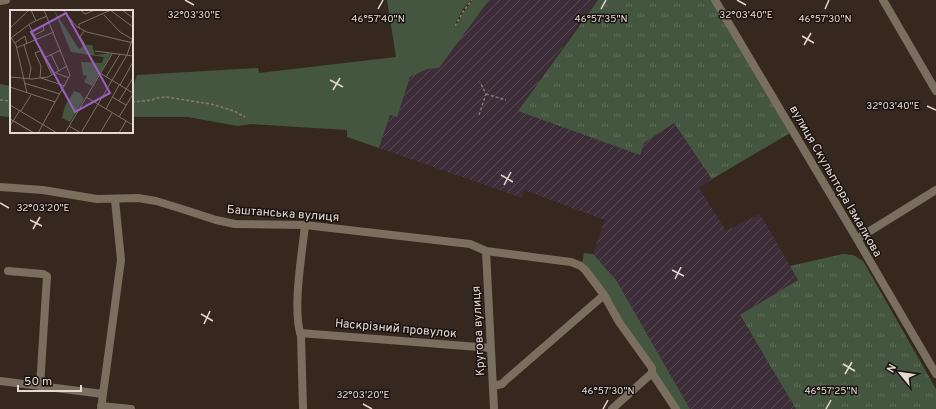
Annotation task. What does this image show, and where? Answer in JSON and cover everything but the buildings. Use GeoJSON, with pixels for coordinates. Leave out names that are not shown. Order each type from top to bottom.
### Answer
{"type":"FeatureCollection","features":[{"type":"Feature","properties":{"kind":"street"},"geometry":{"type":"LineString","coordinates":[[0,1],[6,0]]}},
{"type":"Feature","properties":{"kind":"street","name":"вулиця Скульптора Ізмалкова"},"geometry":{"type":"LineString","coordinates":[[714,0],[936,374]]}},
{"type":"Feature","properties":{"kind":"street"},"geometry":{"type":"LineString","coordinates":[[883,0],[936,91]]}},
{"type":"Feature","properties":{"kind":"street","name":"Баштанська вулиця"},"geometry":{"type":"LineString","coordinates":[[0,187],[43,190],[97,199],[115,200],[138,198],[156,201],[216,220],[235,224],[305,225],[470,244],[486,251],[572,262],[581,266],[586,271],[604,295]]}},
{"type":"Feature","properties":{"kind":"street"},"geometry":{"type":"LineString","coordinates":[[857,239],[936,190]]}},
{"type":"Feature","properties":{"kind":"street"},"geometry":{"type":"LineString","coordinates":[[115,200],[121,260],[101,407],[131,409]]}},
{"type":"Feature","properties":{"kind":"street"},"geometry":{"type":"LineString","coordinates":[[303,409],[301,336],[298,327],[298,299],[305,225]]}},
{"type":"Feature","properties":{"kind":"street","name":"Кругова вулиця"},"geometry":{"type":"LineString","coordinates":[[486,251],[494,409]]}},
{"type":"Feature","properties":{"kind":"street"},"geometry":{"type":"LineString","coordinates":[[8,271],[43,274],[47,276],[40,386]]}},
{"type":"Feature","properties":{"kind":"street"},"geometry":{"type":"LineString","coordinates":[[493,386],[502,384],[604,295],[619,322],[652,368],[652,373],[676,409]]}},
{"type":"Feature","properties":{"kind":"street","name":"Наскрізний провулок"},"geometry":{"type":"LineString","coordinates":[[300,332],[491,348]]}},
{"type":"Feature","properties":{"kind":"street"},"geometry":{"type":"LineString","coordinates":[[612,409],[652,373]]}},
{"type":"Feature","properties":{"kind":"street"},"geometry":{"type":"LineString","coordinates":[[0,380],[103,394]]}},
{"type":"Feature","properties":{"kind":"path"},"geometry":{"type":"LineString","coordinates":[[455,26],[464,10],[472,0]]}},
{"type":"Feature","properties":{"kind":"path"},"geometry":{"type":"LineString","coordinates":[[479,115],[486,94],[480,82]]}},
{"type":"Feature","properties":{"kind":"path"},"geometry":{"type":"LineString","coordinates":[[486,94],[506,100]]}},
{"type":"Feature","properties":{"kind":"path"},"geometry":{"type":"LineString","coordinates":[[133,102],[166,97],[211,104],[234,111],[245,117]]}},
{"type":"Feature","properties":{"kind":"path"},"geometry":{"type":"LineString","coordinates":[[0,100],[10,101]]}},
{"type":"Feature","properties":{"kind":"shaded area"},"geometry":{"type":"Polygon","coordinates":[[[489,0],[598,0],[586,14],[518,111],[640,154],[644,143],[674,123],[712,179],[699,188],[726,231],[760,214],[798,280],[740,316],[796,409],[690,409],[616,280],[593,254],[605,220],[524,190],[522,198],[379,148],[390,115],[397,117],[410,77],[427,69],[439,68],[489,0]]]}},
{"type":"Feature","properties":{"kind":"green space"},"geometry":{"type":"Polygon","coordinates":[[[387,0],[471,0],[463,9],[454,26],[455,27],[473,0],[489,0],[439,68],[427,69],[410,77],[397,117],[390,115],[379,148],[347,137],[347,130],[251,124],[238,126],[188,117],[133,117],[133,88],[137,75],[258,68],[259,73],[396,57],[387,0]]]}},
{"type":"Feature","properties":{"kind":"green space"},"geometry":{"type":"Polygon","coordinates":[[[598,0],[711,0],[790,133],[712,179],[674,123],[644,143],[640,155],[518,111],[598,0]]]}},
{"type":"Feature","properties":{"kind":"green space"},"geometry":{"type":"Polygon","coordinates":[[[0,84],[10,86],[10,117],[0,116],[0,84]]]}},
{"type":"Feature","properties":{"kind":"green space"},"geometry":{"type":"Polygon","coordinates":[[[584,253],[593,254],[616,280],[690,409],[679,409],[582,264],[584,253]]]}},
{"type":"Feature","properties":{"kind":"green space"},"geometry":{"type":"Polygon","coordinates":[[[843,254],[853,255],[863,261],[936,389],[936,409],[796,409],[740,315],[798,280],[790,266],[843,254]]]}}]}
